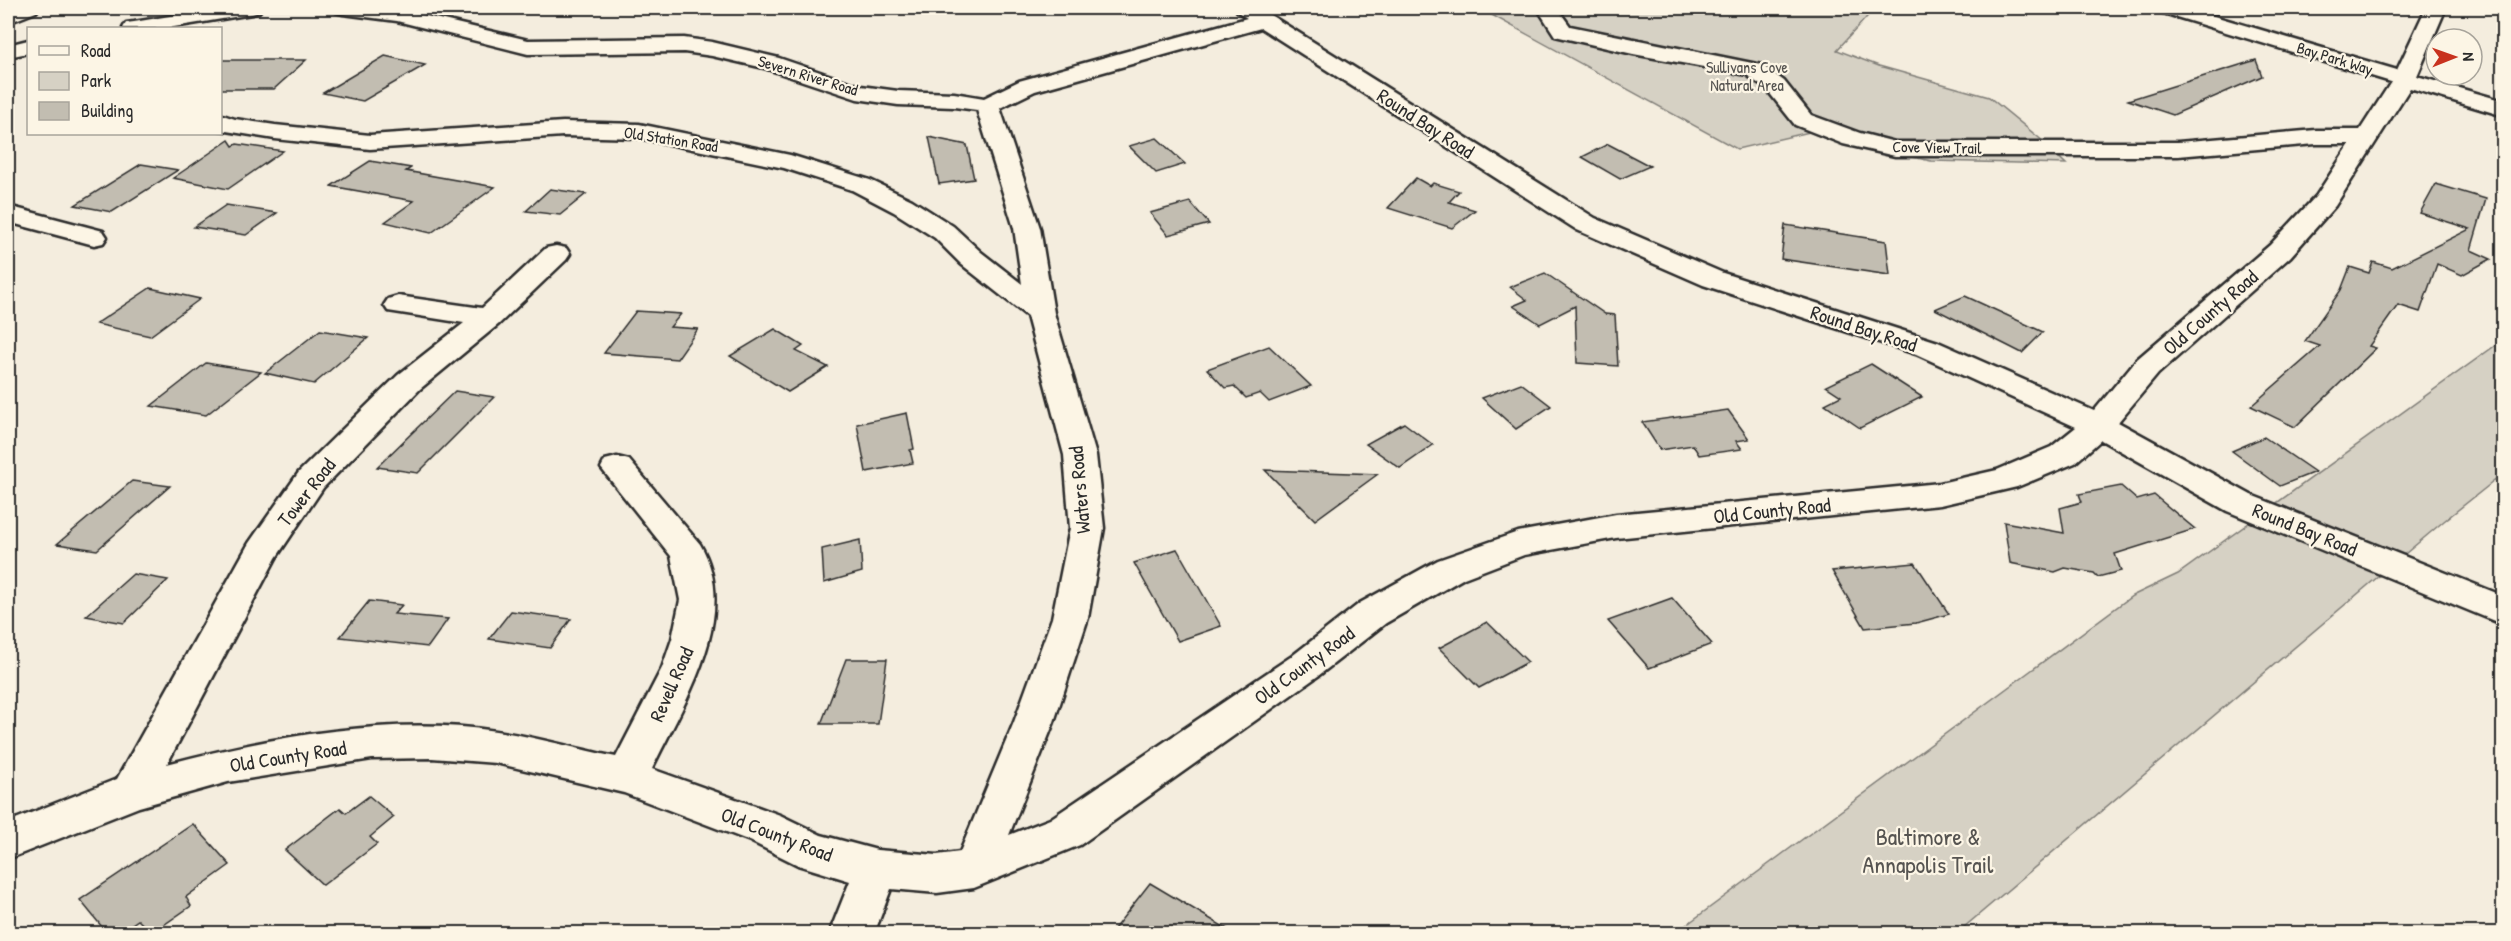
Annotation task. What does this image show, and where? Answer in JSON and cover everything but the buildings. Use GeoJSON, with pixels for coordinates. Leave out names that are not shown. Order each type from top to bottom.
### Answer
{"type":"FeatureCollection","features":[{"type":"Feature","properties":{"kind":"street"},"geometry":{"type":"LineString","coordinates":[[8,17],[30,8]]}},
{"type":"Feature","properties":{"kind":"street"},"geometry":{"type":"LineString","coordinates":[[140,27],[252,8]]}},
{"type":"Feature","properties":{"kind":"street","name":"Severn River Road"},"geometry":{"type":"LineString","coordinates":[[343,8],[397,15],[528,47],[684,45],[712,49],[771,63],[857,92],[898,98],[954,100],[987,105]]}},
{"type":"Feature","properties":{"kind":"street","name":"Cove View Trail"},"geometry":{"type":"LineString","coordinates":[[1547,8],[1563,30],[1633,47],[1754,70],[1776,86],[1803,120],[1852,139],[1895,149],[2178,149],[2316,137],[2368,137]]}},
{"type":"Feature","properties":{"kind":"street","name":"Bay Park Way"},"geometry":{"type":"LineString","coordinates":[[2167,8],[2504,109]]}},
{"type":"Feature","properties":{"kind":"street","name":"Old County Road"},"geometry":{"type":"LineString","coordinates":[[11,831],[132,791],[228,765],[372,743],[432,742],[496,747],[627,777],[765,828],[813,852],[877,869],[937,874],[974,869],[1065,832],[1305,666],[1373,613],[1451,569],[1518,544],[1616,526],[1940,494],[2005,479],[2063,455],[2099,425],[2147,367],[2280,251],[2326,201],[2404,79],[2436,8]]}},
{"type":"Feature","properties":{"kind":"street"},"geometry":{"type":"LineString","coordinates":[[987,105],[1027,86],[1255,14]]}},
{"type":"Feature","properties":{"kind":"street","name":"Round Bay Road"},"geometry":{"type":"LineString","coordinates":[[1255,14],[1586,225],[1713,279],[1928,348],[2099,425],[2239,503],[2504,611]]}},
{"type":"Feature","properties":{"kind":"street"},"geometry":{"type":"LineString","coordinates":[[8,51],[27,47]]}},
{"type":"Feature","properties":{"kind":"street","name":"Waters Road"},"geometry":{"type":"LineString","coordinates":[[974,869],[1034,722],[1070,618],[1087,528],[1080,455],[1040,313],[1027,228],[987,105]]}},
{"type":"Feature","properties":{"kind":"street","name":"Old Station Road"},"geometry":{"type":"LineString","coordinates":[[222,122],[275,132],[370,142],[563,129],[639,132],[790,162],[861,185],[903,206],[944,232],[971,258],[1040,313]]}},
{"type":"Feature","properties":{"kind":"street"},"geometry":{"type":"LineString","coordinates":[[8,214],[94,237]]}},
{"type":"Feature","properties":{"kind":"street","name":"Tower Road"},"geometry":{"type":"LineString","coordinates":[[132,791],[261,552],[310,480],[409,382],[489,318],[556,254]]}},
{"type":"Feature","properties":{"kind":"street"},"geometry":{"type":"LineString","coordinates":[[398,305],[489,318]]}},
{"type":"Feature","properties":{"kind":"street","name":"Revell Road"},"geometry":{"type":"LineString","coordinates":[[617,468],[688,553],[698,600],[691,639],[681,668],[627,777]]}},
{"type":"Feature","properties":{"kind":"street"},"geometry":{"type":"LineString","coordinates":[[851,933],[877,869]]}},
{"type":"Feature","properties":{"kind":"green space","name":"Sullivans Cove Natural Area"},"geometry":{"type":"Polygon","coordinates":[[[1479,8],[1875,8],[1837,50],[1879,66],[1989,97],[2049,146],[2047,146],[2066,164],[1931,161],[1870,148],[1818,130],[1737,149],[1479,8]]]}},
{"type":"Feature","properties":{"kind":"green space","name":"Baltimore & Annapolis Trail"},"geometry":{"type":"Polygon","coordinates":[[[2503,340],[2503,474],[2444,521],[1957,933],[1674,934],[2132,596],[2178,574],[2503,340]]]}}]}
